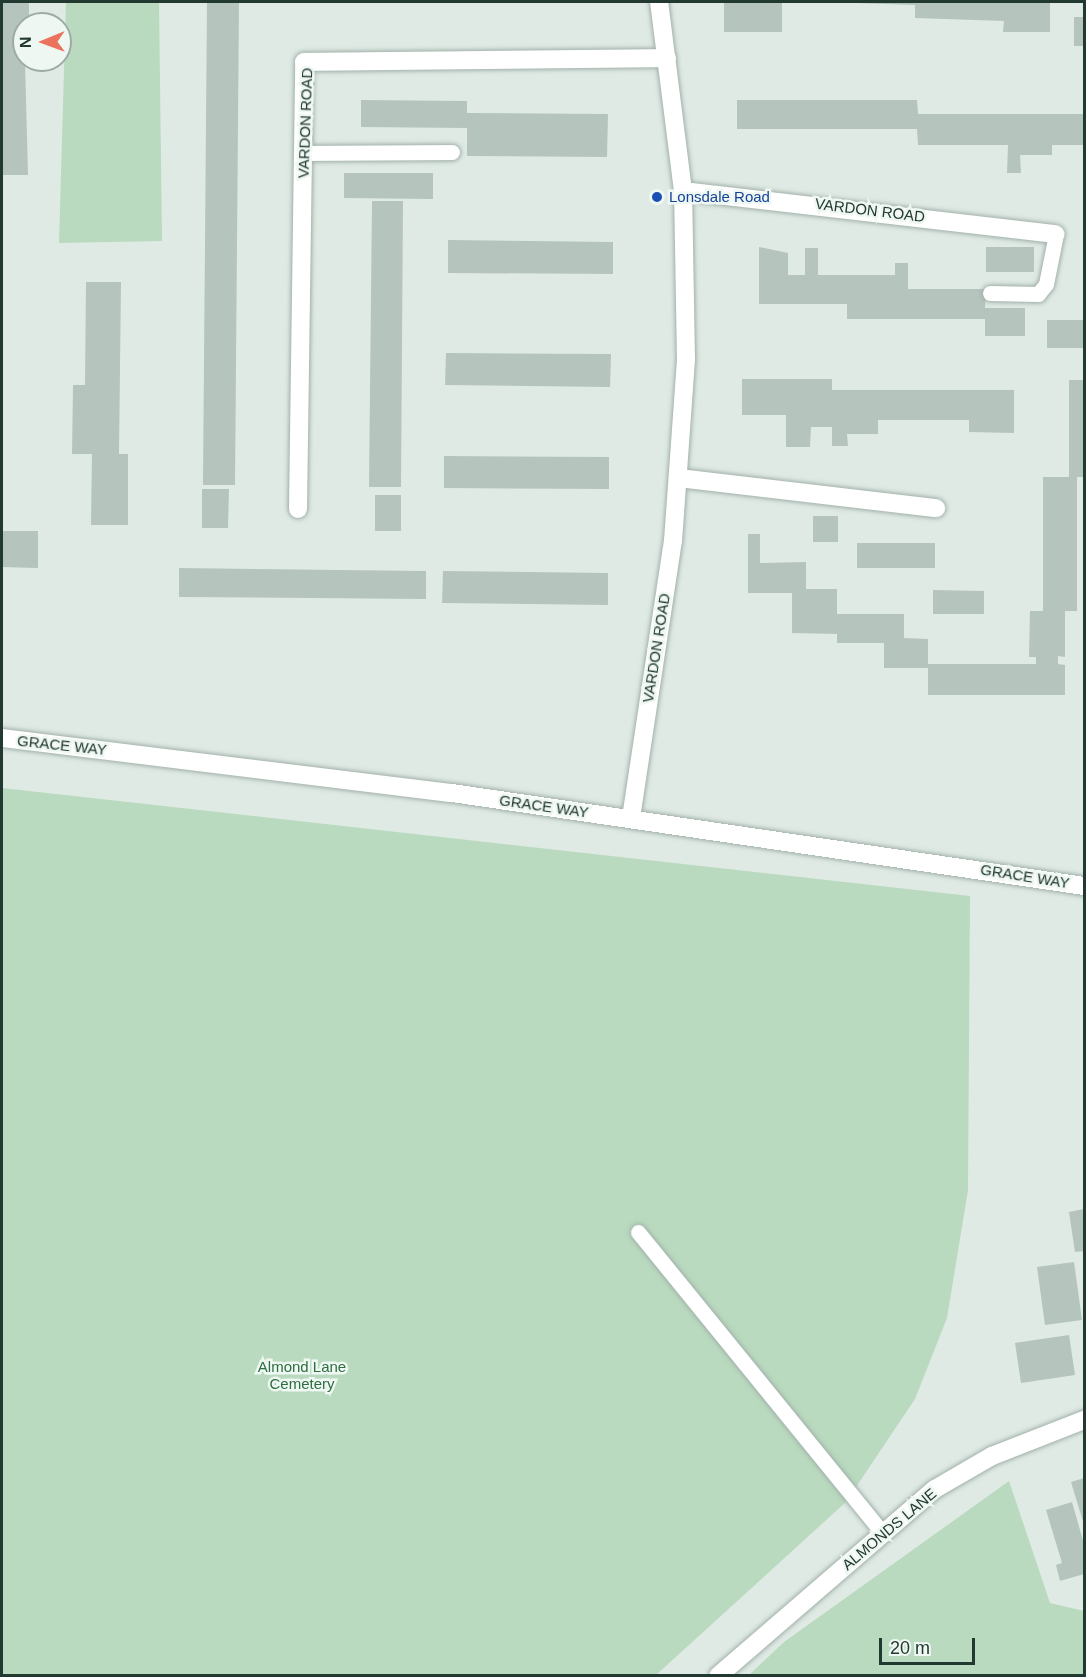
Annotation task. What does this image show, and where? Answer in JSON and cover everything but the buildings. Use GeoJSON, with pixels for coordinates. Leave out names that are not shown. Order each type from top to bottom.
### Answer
{"type":"FeatureCollection","features":[{"type":"Feature","properties":{"kind":"street","name":"VARDON ROAD"},"geometry":{"type":"LineString","coordinates":[[631,818],[680,478],[686,360],[683,191],[659,2]]}},
{"type":"Feature","properties":{"kind":"street","name":"VARDON ROAD"},"geometry":{"type":"LineString","coordinates":[[298,509],[304,62],[667,58]]}},
{"type":"Feature","properties":{"kind":"street","name":"VARDON ROAD"},"geometry":{"type":"LineString","coordinates":[[683,191],[1056,234]]}},
{"type":"Feature","properties":{"kind":"street"},"geometry":{"type":"LineString","coordinates":[[680,478],[936,508]]}},
{"type":"Feature","properties":{"kind":"street","name":"GRACE WAY"},"geometry":{"type":"LineString","coordinates":[[2,738],[631,818],[1084,886]]}},
{"type":"Feature","properties":{"kind":"street","name":"ALMONDS LANE"},"geometry":{"type":"LineString","coordinates":[[718,1676],[935,1489],[992,1456],[1084,1420]]}},
{"type":"Feature","properties":{"kind":"lane"},"geometry":{"type":"LineString","coordinates":[[303,153],[452,152]]}},
{"type":"Feature","properties":{"kind":"lane"},"geometry":{"type":"LineString","coordinates":[[990,293],[1038,294],[1046,284],[1056,234]]}},
{"type":"Feature","properties":{"kind":"lane"},"geometry":{"type":"LineString","coordinates":[[638,1232],[883,1534]]}},
{"type":"Feature","properties":{"kind":"green space"},"geometry":{"type":"Polygon","coordinates":[[[66,2],[159,2],[162,241],[59,243],[64,72],[72,72],[72,12],[66,12],[66,2]]]}},
{"type":"Feature","properties":{"kind":"green space","name":"Almond Lane Cemetery"},"geometry":{"type":"Polygon","coordinates":[[[2,788],[970,896],[968,1190],[947,1318],[915,1399],[846,1502],[656,1675],[2,1676],[2,788]]]}},
{"type":"Feature","properties":{"kind":"green space"},"geometry":{"type":"Polygon","coordinates":[[[1009,1481],[1050,1603],[1084,1611],[1084,1675],[749,1675],[784,1642],[1009,1481]]]}},
{"type":"Feature","properties":{"kind":"place","name":"Lonsdale Road"},"geometry":{"type":"Point","coordinates":[657,197]}}]}
